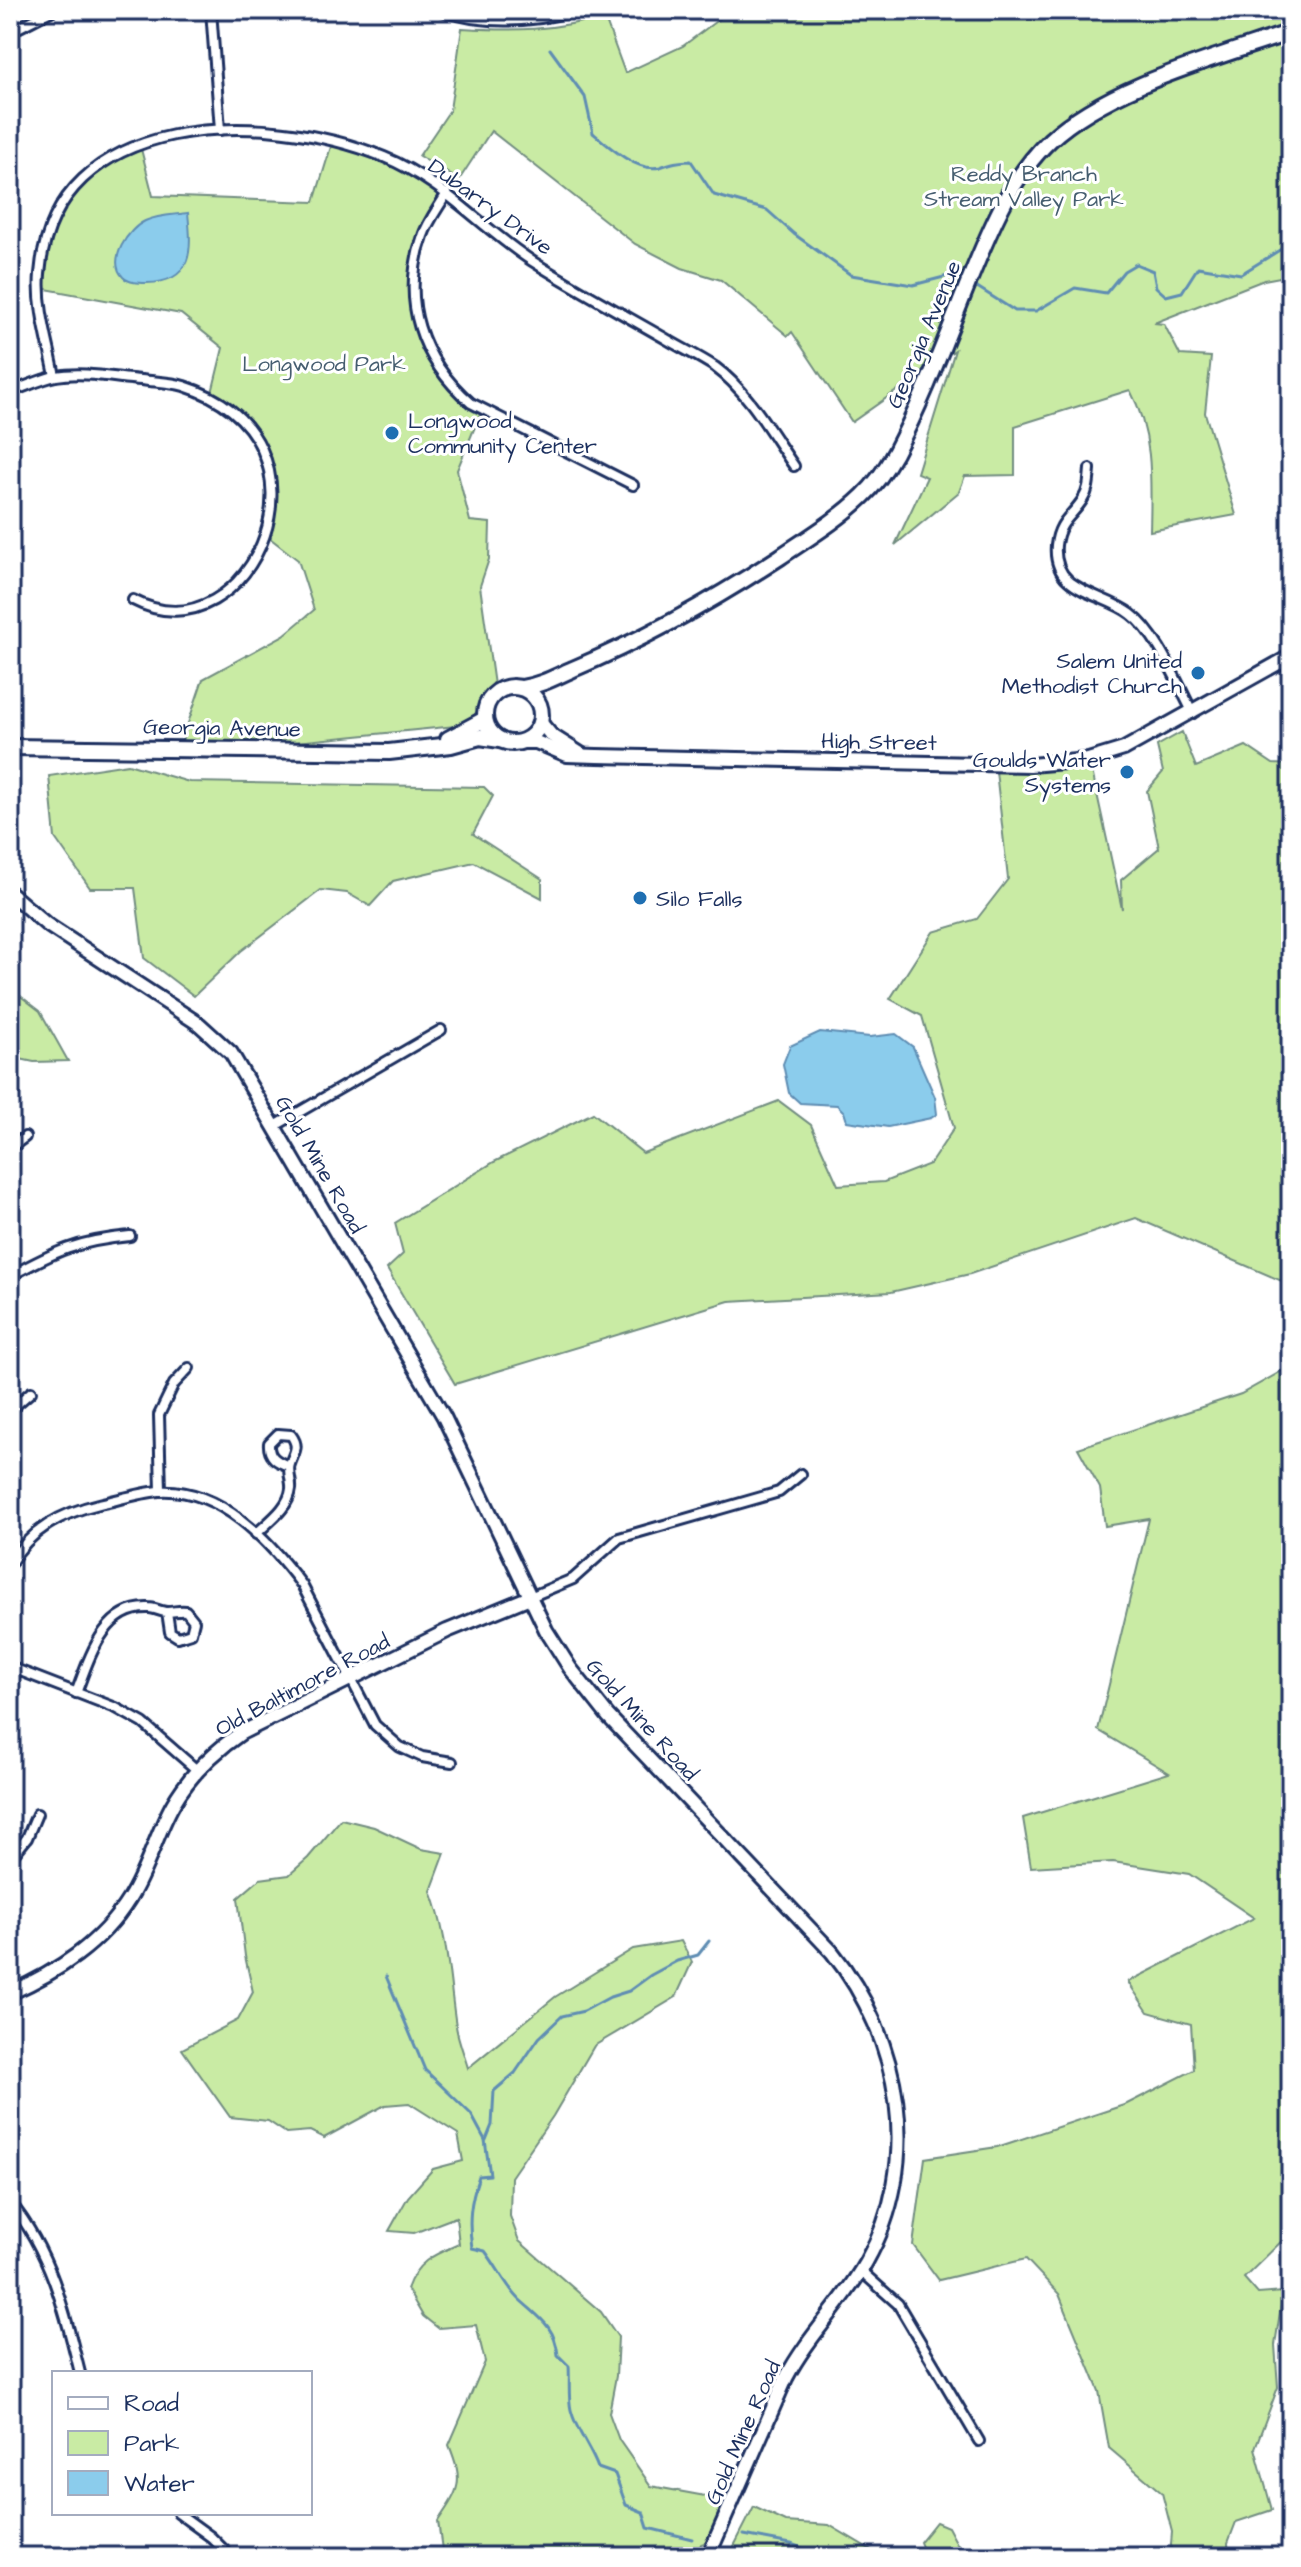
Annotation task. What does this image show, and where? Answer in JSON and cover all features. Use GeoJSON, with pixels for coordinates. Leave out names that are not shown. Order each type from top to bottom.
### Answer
{"type":"FeatureCollection","features":[{"type":"Feature","properties":{"kind":"main road","name":"Georgia Avenue"},"geometry":{"type":"LineString","coordinates":[[522,688],[537,686],[589,664],[668,625],[757,572],[823,528],[862,496],[881,475],[894,453],[1002,207],[1026,166],[1072,121],[1107,101],[1214,57],[1291,32]]}},
{"type":"Feature","properties":{"kind":"main road","name":"Georgia Avenue"},"geometry":{"type":"LineString","coordinates":[[539,705],[553,689],[579,674],[589,664]]}},
{"type":"Feature","properties":{"kind":"main road"},"geometry":{"type":"LineString","coordinates":[[514,686],[535,697],[539,705],[540,722],[532,735],[520,742],[500,740],[485,719],[487,703],[498,691],[514,686]]}},
{"type":"Feature","properties":{"kind":"main road","name":"Georgia Avenue"},"geometry":{"type":"LineString","coordinates":[[434,747],[485,719]]}},
{"type":"Feature","properties":{"kind":"main road","name":"Georgia Avenue"},"geometry":{"type":"LineString","coordinates":[[10,747],[378,752],[434,747],[480,737],[500,740]]}},
{"type":"Feature","properties":{"kind":"street"},"geometry":{"type":"LineString","coordinates":[[10,32],[53,10]]}},
{"type":"Feature","properties":{"kind":"street"},"geometry":{"type":"LineString","coordinates":[[211,10],[220,130]]}},
{"type":"Feature","properties":{"kind":"street"},"geometry":{"type":"LineString","coordinates":[[439,10],[471,19],[500,20],[529,19],[577,10]]}},
{"type":"Feature","properties":{"kind":"street","name":"Dubarry Drive"},"geometry":{"type":"LineString","coordinates":[[55,376],[41,299],[40,274],[47,235],[63,201],[88,173],[121,152],[163,138],[220,130],[274,129],[324,137],[383,157],[447,193],[530,259],[716,368],[743,394],[794,466]]}},
{"type":"Feature","properties":{"kind":"street"},"geometry":{"type":"LineString","coordinates":[[447,193],[423,235],[414,273],[413,299],[418,328],[435,364],[452,387],[471,403],[633,485]]}},
{"type":"Feature","properties":{"kind":"street"},"geometry":{"type":"LineString","coordinates":[[10,392],[55,376],[81,374],[182,386],[211,397],[232,410],[255,436],[267,461],[272,490],[270,522],[262,547],[250,567],[228,589],[199,606],[178,610],[143,605],[133,600]]}},
{"type":"Feature","properties":{"kind":"street"},"geometry":{"type":"LineString","coordinates":[[1090,469],[1089,487],[1083,500],[1061,527],[1056,543],[1058,568],[1066,580],[1132,614],[1155,643],[1193,713]]}},
{"type":"Feature","properties":{"kind":"street","name":"High Street"},"geometry":{"type":"LineString","coordinates":[[520,742],[536,742],[567,755],[1059,764],[1113,753],[1140,742],[1291,656]]}},
{"type":"Feature","properties":{"kind":"street"},"geometry":{"type":"LineString","coordinates":[[540,722],[561,743],[584,755]]}},
{"type":"Feature","properties":{"kind":"street","name":"Gold Mine Road"},"geometry":{"type":"LineString","coordinates":[[10,893],[46,924],[211,1033],[238,1063],[449,1427],[558,1651],[587,1692],[832,1952],[857,1984],[870,2009],[894,2080],[898,2143],[887,2212],[861,2271],[792,2367],[708,2557]]}},
{"type":"Feature","properties":{"kind":"street"},"geometry":{"type":"LineString","coordinates":[[275,1126],[441,1030]]}},
{"type":"Feature","properties":{"kind":"street"},"geometry":{"type":"LineString","coordinates":[[10,1148],[25,1137]]}},
{"type":"Feature","properties":{"kind":"street"},"geometry":{"type":"LineString","coordinates":[[10,1276],[57,1250],[99,1239],[130,1236]]}},
{"type":"Feature","properties":{"kind":"street"},"geometry":{"type":"LineString","coordinates":[[161,1491],[159,1415],[174,1384],[189,1368]]}},
{"type":"Feature","properties":{"kind":"street"},"geometry":{"type":"LineString","coordinates":[[10,1410],[31,1392]]}},
{"type":"Feature","properties":{"kind":"street"},"geometry":{"type":"LineString","coordinates":[[256,1534],[283,1507],[291,1490],[289,1466]]}},
{"type":"Feature","properties":{"kind":"street"},"geometry":{"type":"LineString","coordinates":[[530,1597],[573,1579],[619,1538],[779,1492],[801,1474]]}},
{"type":"Feature","properties":{"kind":"street"},"geometry":{"type":"LineString","coordinates":[[10,1564],[27,1541],[55,1519],[75,1510],[161,1491],[187,1493],[212,1502],[256,1534],[302,1585],[375,1725],[400,1747],[422,1757],[452,1762]]}},
{"type":"Feature","properties":{"kind":"street","name":"Old Baltimore Road"},"geometry":{"type":"LineString","coordinates":[[10,1993],[42,1979],[76,1957],[103,1932],[128,1900],[143,1873],[173,1803],[210,1757],[241,1733],[447,1631],[530,1597]]}},
{"type":"Feature","properties":{"kind":"street"},"geometry":{"type":"LineString","coordinates":[[76,1693],[97,1640],[113,1621],[130,1611],[148,1608],[167,1612]]}},
{"type":"Feature","properties":{"kind":"street"},"geometry":{"type":"LineString","coordinates":[[10,1667],[143,1723],[198,1771]]}},
{"type":"Feature","properties":{"kind":"street"},"geometry":{"type":"LineString","coordinates":[[10,1859],[27,1838],[37,1814]]}},
{"type":"Feature","properties":{"kind":"street"},"geometry":{"type":"LineString","coordinates":[[10,2202],[38,2240],[60,2294],[79,2371]]}},
{"type":"Feature","properties":{"kind":"street"},"geometry":{"type":"LineString","coordinates":[[861,2271],[898,2304],[979,2441]]}},
{"type":"Feature","properties":{"kind":"street"},"geometry":{"type":"LineString","coordinates":[[181,2515],[211,2537],[231,2557]]}},
{"type":"Feature","properties":{"kind":"green space"},"geometry":{"type":"Polygon","coordinates":[[[439,10],[577,10],[500,20],[439,10]]]}},
{"type":"Feature","properties":{"kind":"green space","name":"Reddy Branch Stream Valley Park"},"geometry":{"type":"Polygon","coordinates":[[[731,10],[1291,10],[1291,275],[1264,280],[1154,323],[1164,324],[1180,355],[1211,357],[1205,413],[1236,515],[1150,531],[1147,441],[1130,390],[1015,426],[1015,475],[965,476],[959,492],[895,545],[927,477],[917,473],[955,350],[852,422],[792,332],[788,336],[721,280],[682,268],[635,244],[491,131],[459,180],[419,156],[450,110],[462,28],[534,29],[604,16],[625,73],[683,46],[731,10]]]}},
{"type":"Feature","properties":{"kind":"green space","name":"Longwood Park"},"geometry":{"type":"Polygon","coordinates":[[[333,140],[383,157],[447,193],[423,235],[414,304],[435,364],[482,410],[457,470],[470,521],[490,523],[489,559],[480,586],[494,685],[473,717],[456,726],[286,743],[182,741],[203,679],[284,635],[314,610],[298,560],[266,535],[272,490],[255,436],[211,397],[223,348],[181,314],[40,288],[47,235],[88,173],[140,145],[153,196],[314,202],[333,140]]]}},
{"type":"Feature","properties":{"kind":"green space"},"geometry":{"type":"Polygon","coordinates":[[[1182,732],[1196,767],[1246,746],[1273,764],[1291,765],[1291,1285],[1136,1218],[970,1274],[891,1292],[729,1301],[455,1384],[387,1269],[403,1254],[395,1223],[494,1162],[593,1113],[643,1153],[779,1101],[811,1125],[838,1185],[884,1182],[930,1164],[954,1128],[922,1016],[890,999],[933,932],[977,919],[1008,879],[996,771],[1043,771],[1091,766],[1122,909],[1121,880],[1159,848],[1147,791],[1163,772],[1157,746],[1182,732]]]}},
{"type":"Feature","properties":{"kind":"green space"},"geometry":{"type":"Polygon","coordinates":[[[128,764],[189,782],[484,787],[493,796],[473,834],[542,879],[542,898],[474,862],[393,881],[370,906],[347,893],[321,890],[241,951],[194,996],[144,958],[135,888],[90,888],[55,838],[49,776],[128,764]]]}},
{"type":"Feature","properties":{"kind":"green space"},"geometry":{"type":"Polygon","coordinates":[[[10,988],[40,1011],[68,1061],[34,1062],[10,1057],[10,988]]]}},
{"type":"Feature","properties":{"kind":"green space"},"geometry":{"type":"Polygon","coordinates":[[[1291,1366],[1291,2232],[1244,2278],[1258,2294],[1283,2292],[1275,2345],[1278,2387],[1255,2448],[1272,2510],[1236,2522],[1228,2543],[1229,2557],[1170,2557],[1172,2532],[1162,2493],[1109,2448],[1099,2391],[1059,2294],[1026,2259],[939,2280],[913,2245],[925,2158],[997,2147],[1127,2104],[1194,2070],[1191,2024],[1148,2012],[1128,1982],[1254,1918],[1189,1874],[1113,1862],[1031,1867],[1023,1818],[1169,1773],[1098,1730],[1149,1519],[1105,1526],[1100,1488],[1078,1448],[1241,1394],[1291,1366]]]}},
{"type":"Feature","properties":{"kind":"green space"},"geometry":{"type":"Polygon","coordinates":[[[341,1819],[374,1827],[421,1849],[445,1853],[431,1891],[445,1941],[457,2031],[468,2068],[555,1997],[633,1949],[681,1941],[692,1962],[676,1997],[594,2046],[553,2116],[511,2177],[510,2216],[519,2241],[601,2312],[618,2337],[616,2376],[609,2413],[619,2440],[651,2486],[727,2500],[708,2542],[701,2544],[696,2557],[639,2557],[636,2554],[619,2557],[443,2557],[438,2521],[455,2493],[458,2477],[449,2445],[485,2362],[476,2325],[438,2328],[423,2316],[407,2289],[421,2265],[459,2244],[456,2217],[414,2233],[389,2231],[408,2197],[433,2169],[463,2161],[458,2134],[409,2103],[385,2105],[324,2138],[310,2131],[286,2133],[268,2121],[230,2117],[182,2049],[238,2020],[253,1992],[238,1898],[260,1879],[289,1875],[341,1819]]]}},
{"type":"Feature","properties":{"kind":"green space"},"geometry":{"type":"Polygon","coordinates":[[[754,2507],[786,2522],[829,2525],[883,2557],[730,2554],[754,2507]]]}},
{"type":"Feature","properties":{"kind":"green space"},"geometry":{"type":"Polygon","coordinates":[[[936,2522],[948,2527],[964,2557],[926,2557],[920,2542],[936,2522]]]}},
{"type":"Feature","properties":{"kind":"water"},"geometry":{"type":"Polygon","coordinates":[[[188,213],[189,251],[182,270],[174,277],[147,283],[137,283],[123,277],[117,262],[118,254],[132,231],[150,219],[188,213]]]}},
{"type":"Feature","properties":{"kind":"water"},"geometry":{"type":"Polygon","coordinates":[[[820,1032],[870,1037],[896,1034],[913,1047],[935,1097],[937,1114],[888,1127],[847,1121],[837,1105],[800,1103],[789,1093],[783,1064],[790,1046],[820,1032]]]}},
{"type":"Feature","properties":{"kind":"waterway"},"geometry":{"type":"LineString","coordinates":[[550,49],[585,97],[593,133],[633,162],[651,168],[691,161],[714,195],[767,210],[794,234],[851,275],[913,285],[948,276],[964,279]]}},
{"type":"Feature","properties":{"kind":"waterway"},"geometry":{"type":"LineString","coordinates":[[974,285],[1015,311],[1036,311],[1075,288],[1106,293],[1124,271],[1136,264],[1153,271],[1156,287],[1166,296],[1182,292],[1198,267],[1241,274],[1291,243]]}},
{"type":"Feature","properties":{"kind":"waterway"},"geometry":{"type":"LineString","coordinates":[[486,2140],[492,2125],[494,2091],[515,2073],[539,2038],[562,2016],[584,2011],[629,1991],[677,1961],[698,1955],[709,1941]]}},
{"type":"Feature","properties":{"kind":"waterway"},"geometry":{"type":"LineString","coordinates":[[386,1976],[425,2070],[471,2114],[485,2140],[490,2175],[479,2176],[474,2194],[470,2220],[472,2248],[485,2251],[514,2294],[549,2329],[558,2355],[569,2366],[573,2418],[598,2468],[615,2474],[626,2505],[643,2512],[648,2528],[692,2539]]}},
{"type":"Feature","properties":{"kind":"waterway"},"geometry":{"type":"LineString","coordinates":[[744,2535],[791,2544],[825,2557]]}},
{"type":"Feature","properties":{"kind":"waterway"},"geometry":{"type":"LineString","coordinates":[[835,2557],[860,2557]]}},
{"type":"Feature","properties":{"kind":"place","name":"Longwood Community Center"},"geometry":{"type":"Point","coordinates":[392,433]}},
{"type":"Feature","properties":{"kind":"place","name":"Salem United Methodist Church"},"geometry":{"type":"Point","coordinates":[1198,673]}},
{"type":"Feature","properties":{"kind":"place","name":"Goulds Water Systems"},"geometry":{"type":"Point","coordinates":[1127,772]}},
{"type":"Feature","properties":{"kind":"place","name":"Silo Falls"},"geometry":{"type":"Point","coordinates":[640,898]}}]}
